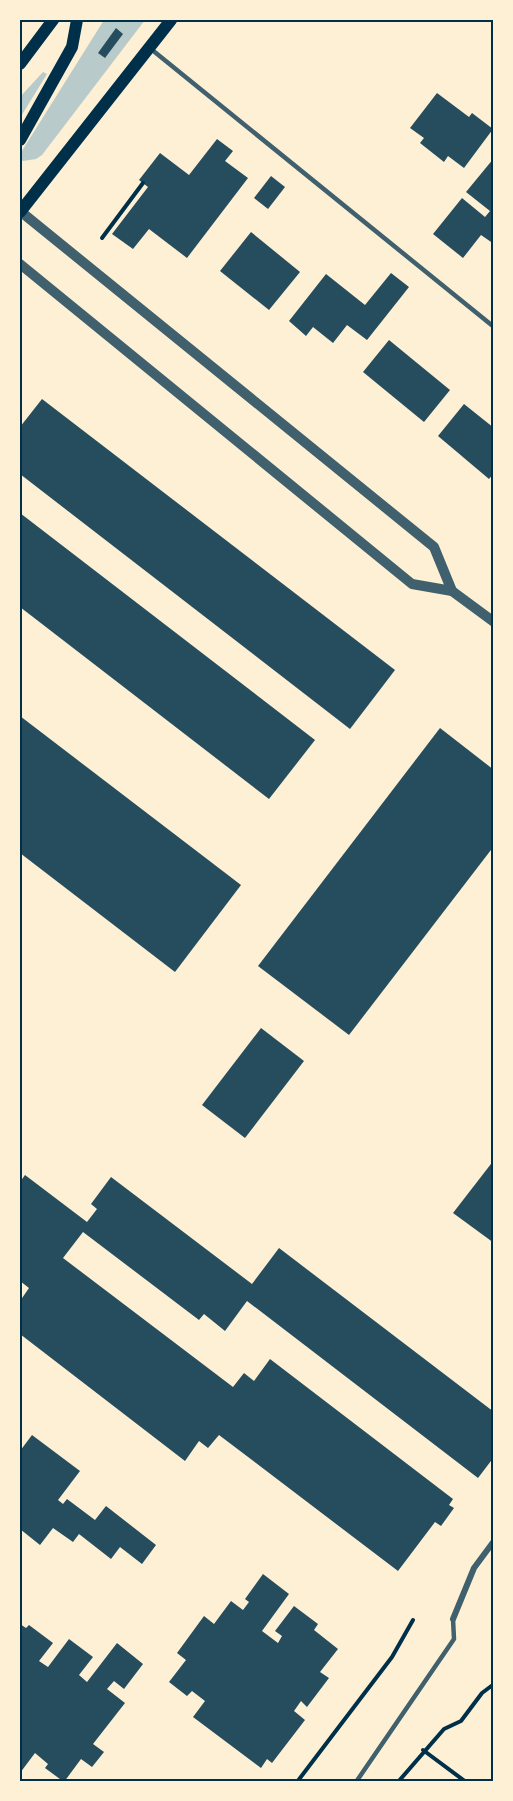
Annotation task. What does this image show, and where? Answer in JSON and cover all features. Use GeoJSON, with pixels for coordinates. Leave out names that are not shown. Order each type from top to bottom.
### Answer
{"type":"FeatureCollection","features":[{"type":"Feature","properties":{"kind":"main road"},"geometry":{"type":"LineString","coordinates":[[20,64],[53,20]]}},
{"type":"Feature","properties":{"kind":"main road"},"geometry":{"type":"LineString","coordinates":[[20,140],[72,47],[77,20]]}},
{"type":"Feature","properties":{"kind":"main road"},"geometry":{"type":"LineString","coordinates":[[20,211],[171,20]]}},
{"type":"Feature","properties":{"kind":"street"},"geometry":{"type":"LineString","coordinates":[[20,211],[434,547],[452,591]]}},
{"type":"Feature","properties":{"kind":"street"},"geometry":{"type":"LineString","coordinates":[[20,264],[412,584],[452,591],[494,622]]}},
{"type":"Feature","properties":{"kind":"street"},"geometry":{"type":"LineString","coordinates":[[453,1619],[474,1568],[494,1542]]}},
{"type":"Feature","properties":{"kind":"lane"},"geometry":{"type":"LineString","coordinates":[[149,47],[494,327]]}},
{"type":"Feature","properties":{"kind":"lane"},"geometry":{"type":"LineString","coordinates":[[356,1782],[454,1640],[453,1619]]}},
{"type":"Feature","properties":{"kind":"path"},"geometry":{"type":"LineString","coordinates":[[102,238],[143,183]]}},
{"type":"Feature","properties":{"kind":"path"},"geometry":{"type":"LineString","coordinates":[[297,1782],[392,1657],[413,1620]]}},
{"type":"Feature","properties":{"kind":"path"},"geometry":{"type":"LineString","coordinates":[[398,1782],[423,1750],[444,1729],[461,1721],[482,1693],[494,1684]]}},
{"type":"Feature","properties":{"kind":"path"},"geometry":{"type":"LineString","coordinates":[[423,1750],[466,1782]]}},
{"type":"Feature","properties":{"kind":"shaded area"},"geometry":{"type":"Polygon","coordinates":[[[104,20],[145,20],[42,155],[36,159],[23,161],[20,159],[20,154],[104,20]]]}},
{"type":"Feature","properties":{"kind":"shaded area"},"geometry":{"type":"Polygon","coordinates":[[[43,72],[47,74],[20,118],[20,97],[43,72]]]}},
{"type":"Feature","properties":{"kind":"building"},"geometry":{"type":"Polygon","coordinates":[[[116,28],[123,34],[105,58],[98,53],[116,28]]]}},
{"type":"Feature","properties":{"kind":"building"},"geometry":{"type":"Polygon","coordinates":[[[437,93],[469,117],[472,113],[493,129],[464,168],[448,156],[444,162],[420,143],[424,138],[410,128],[437,93]]]}},
{"type":"Feature","properties":{"kind":"building"},"geometry":{"type":"Polygon","coordinates":[[[217,139],[233,151],[225,161],[248,178],[187,258],[149,229],[133,249],[112,234],[148,187],[139,180],[160,153],[189,175],[217,139]]]}},
{"type":"Feature","properties":{"kind":"building"},"geometry":{"type":"Polygon","coordinates":[[[494,158],[494,244],[481,235],[463,258],[433,234],[462,198],[485,217],[490,211],[466,192],[494,158]]]}},
{"type":"Feature","properties":{"kind":"building"},"geometry":{"type":"Polygon","coordinates":[[[271,176],[285,187],[268,209],[254,198],[271,176]]]}},
{"type":"Feature","properties":{"kind":"building"},"geometry":{"type":"Polygon","coordinates":[[[251,232],[300,272],[269,310],[220,271],[251,232]]]}},
{"type":"Feature","properties":{"kind":"building"},"geometry":{"type":"Polygon","coordinates":[[[391,273],[409,287],[367,340],[347,325],[333,343],[313,327],[306,336],[289,321],[326,274],[365,305],[391,273]]]}},
{"type":"Feature","properties":{"kind":"building"},"geometry":{"type":"Polygon","coordinates":[[[389,340],[450,390],[424,422],[363,372],[389,340]]]}},
{"type":"Feature","properties":{"kind":"building"},"geometry":{"type":"Polygon","coordinates":[[[42,399],[395,670],[350,729],[20,474],[20,427],[42,399]]]}},
{"type":"Feature","properties":{"kind":"building"},"geometry":{"type":"Polygon","coordinates":[[[464,404],[494,428],[494,473],[489,479],[438,436],[464,404]]]}},
{"type":"Feature","properties":{"kind":"building"},"geometry":{"type":"Polygon","coordinates":[[[20,513],[315,740],[269,799],[20,607],[20,513]]]}},
{"type":"Feature","properties":{"kind":"building"},"geometry":{"type":"Polygon","coordinates":[[[20,716],[241,885],[175,972],[20,853],[20,716]]]}},
{"type":"Feature","properties":{"kind":"building"},"geometry":{"type":"Polygon","coordinates":[[[440,728],[494,770],[494,846],[349,1035],[258,966],[440,728]]]}},
{"type":"Feature","properties":{"kind":"building"},"geometry":{"type":"Polygon","coordinates":[[[261,1028],[304,1061],[245,1138],[202,1105],[261,1028]]]}},
{"type":"Feature","properties":{"kind":"building"},"geometry":{"type":"Polygon","coordinates":[[[494,1160],[494,1243],[453,1213],[494,1160]]]}},
{"type":"Feature","properties":{"kind":"building"},"geometry":{"type":"Polygon","coordinates":[[[25,1175],[87,1222],[97,1209],[91,1204],[111,1177],[252,1284],[279,1248],[494,1412],[494,1457],[478,1478],[247,1301],[225,1331],[204,1314],[199,1320],[83,1232],[63,1258],[233,1387],[244,1373],[254,1381],[270,1359],[453,1499],[449,1505],[454,1508],[441,1526],[435,1522],[398,1571],[219,1435],[208,1448],[199,1441],[185,1461],[20,1334],[20,1301],[29,1288],[20,1281],[20,1182],[25,1175]]]}},
{"type":"Feature","properties":{"kind":"building"},"geometry":{"type":"Polygon","coordinates":[[[32,1435],[80,1471],[58,1500],[63,1504],[67,1499],[95,1520],[106,1506],[156,1545],[142,1564],[120,1547],[111,1559],[79,1534],[73,1542],[53,1528],[40,1545],[20,1529],[20,1451],[32,1435]]]}},
{"type":"Feature","properties":{"kind":"building"},"geometry":{"type":"Polygon","coordinates":[[[263,1574],[289,1594],[262,1631],[278,1643],[282,1636],[275,1631],[294,1606],[318,1624],[314,1630],[338,1649],[320,1672],[329,1678],[307,1707],[301,1701],[294,1711],[305,1720],[272,1763],[267,1759],[261,1768],[193,1717],[205,1701],[192,1691],[187,1696],[169,1682],[186,1660],[177,1653],[204,1616],[214,1624],[231,1601],[243,1610],[249,1602],[245,1599],[263,1574]]]}},
{"type":"Feature","properties":{"kind":"building"},"geometry":{"type":"Polygon","coordinates":[[[20,1624],[26,1628],[29,1625],[53,1643],[39,1661],[48,1667],[69,1639],[93,1657],[79,1675],[87,1682],[117,1643],[143,1664],[124,1689],[114,1681],[107,1689],[125,1703],[93,1744],[104,1752],[92,1767],[81,1759],[64,1782],[45,1768],[48,1764],[35,1753],[20,1773],[20,1624]]]}}]}
